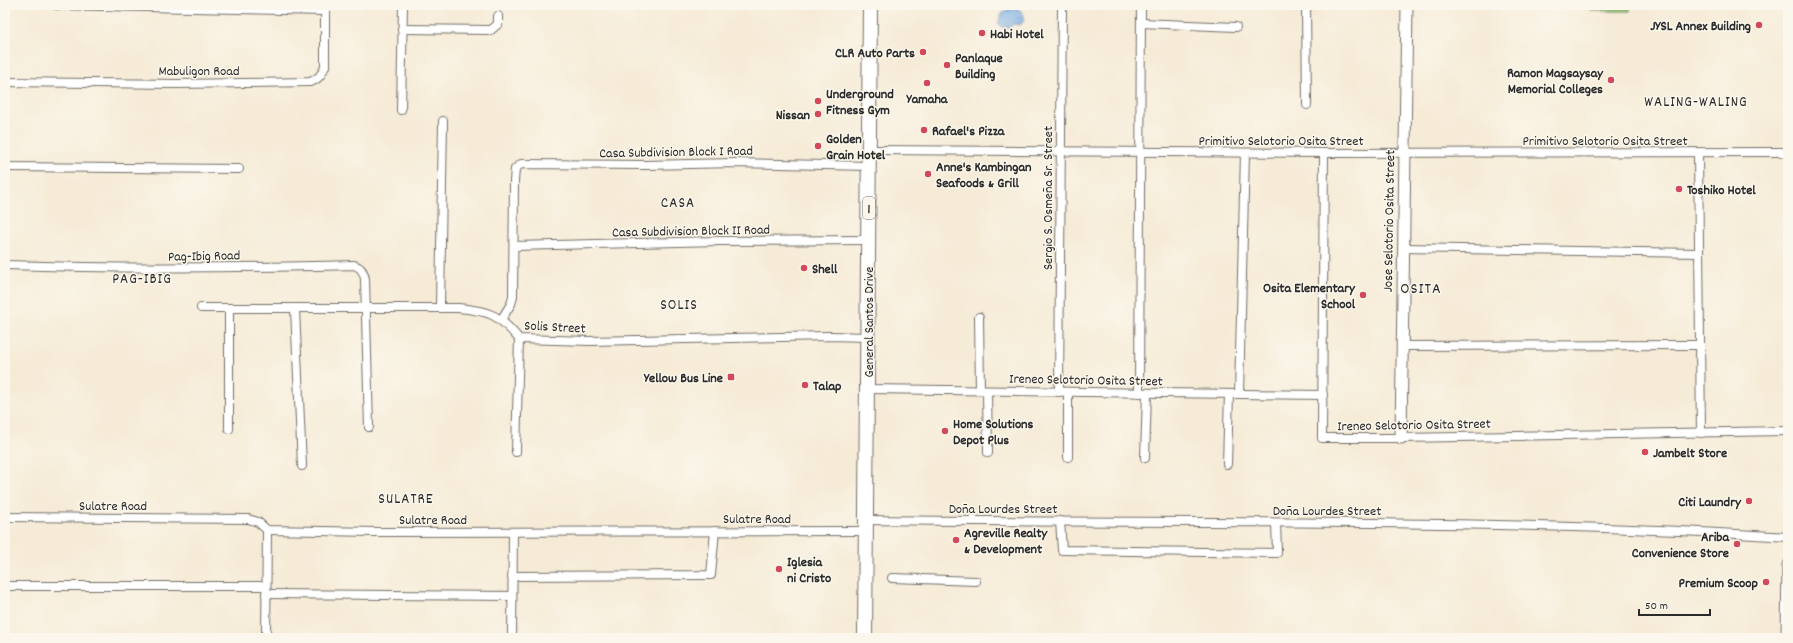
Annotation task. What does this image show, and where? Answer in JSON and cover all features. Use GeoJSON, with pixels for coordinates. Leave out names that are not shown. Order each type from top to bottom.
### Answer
{"type":"FeatureCollection","features":[{"type":"Feature","properties":{"kind":"highway","name":"General Santos Drive"},"geometry":{"type":"LineString","coordinates":[[865,638],[870,5]]}},
{"type":"Feature","properties":{"kind":"street"},"geometry":{"type":"LineString","coordinates":[[56,5],[325,8]]}},
{"type":"Feature","properties":{"kind":"street"},"geometry":{"type":"LineString","coordinates":[[401,110],[403,5]]}},
{"type":"Feature","properties":{"kind":"street","name":"Sergio S. Osmeña Sr. Street"},"geometry":{"type":"LineString","coordinates":[[1059,392],[1062,5]]}},
{"type":"Feature","properties":{"kind":"street"},"geometry":{"type":"LineString","coordinates":[[1141,5],[1140,152],[1145,458]]}},
{"type":"Feature","properties":{"kind":"street"},"geometry":{"type":"LineString","coordinates":[[1306,5],[1307,105]]}},
{"type":"Feature","properties":{"kind":"street","name":"Jose Selotorio Osita Street"},"geometry":{"type":"LineString","coordinates":[[1401,438],[1407,5]]}},
{"type":"Feature","properties":{"kind":"street","name":"Mabuligon Road"},"geometry":{"type":"LineString","coordinates":[[5,82],[177,84],[310,82],[319,77],[325,66],[325,8]]}},
{"type":"Feature","properties":{"kind":"street"},"geometry":{"type":"LineString","coordinates":[[402,29],[491,30],[498,24],[498,16]]}},
{"type":"Feature","properties":{"kind":"street"},"geometry":{"type":"LineString","coordinates":[[1140,23],[1236,27]]}},
{"type":"Feature","properties":{"kind":"street"},"geometry":{"type":"LineString","coordinates":[[440,307],[443,121]]}},
{"type":"Feature","properties":{"kind":"street","name":"Primitivo Selotorio Osita Street"},"geometry":{"type":"LineString","coordinates":[[870,150],[1245,153],[1788,152]]}},
{"type":"Feature","properties":{"kind":"street"},"geometry":{"type":"LineString","coordinates":[[1239,394],[1245,153]]}},
{"type":"Feature","properties":{"kind":"street"},"geometry":{"type":"LineString","coordinates":[[1323,395],[1324,153]]}},
{"type":"Feature","properties":{"kind":"street"},"geometry":{"type":"LineString","coordinates":[[1698,153],[1701,433]]}},
{"type":"Feature","properties":{"kind":"street","name":"Casa Subdivision Block I Road"},"geometry":{"type":"LineString","coordinates":[[514,246],[515,169],[519,165],[735,163],[869,166]]}},
{"type":"Feature","properties":{"kind":"street"},"geometry":{"type":"LineString","coordinates":[[5,167],[239,169]]}},
{"type":"Feature","properties":{"kind":"street","name":"Casa Subdivision Block II Road"},"geometry":{"type":"LineString","coordinates":[[514,246],[719,241],[869,240]]}},
{"type":"Feature","properties":{"kind":"street"},"geometry":{"type":"LineString","coordinates":[[501,320],[513,299],[514,246]]}},
{"type":"Feature","properties":{"kind":"street"},"geometry":{"type":"LineString","coordinates":[[1403,248],[1699,253]]}},
{"type":"Feature","properties":{"kind":"street","name":"Pag-Ibig Road"},"geometry":{"type":"LineString","coordinates":[[5,265],[116,268],[354,265],[362,269],[364,275],[369,427]]}},
{"type":"Feature","properties":{"kind":"street","name":"Solis Street"},"geometry":{"type":"LineString","coordinates":[[201,308],[365,309],[440,307],[484,310],[501,320],[519,339],[590,341],[830,336],[868,337]]}},
{"type":"Feature","properties":{"kind":"street"},"geometry":{"type":"LineString","coordinates":[[229,309],[229,429]]}},
{"type":"Feature","properties":{"kind":"street"},"geometry":{"type":"LineString","coordinates":[[295,309],[302,466]]}},
{"type":"Feature","properties":{"kind":"street"},"geometry":{"type":"LineString","coordinates":[[979,317],[988,453]]}},
{"type":"Feature","properties":{"kind":"street"},"geometry":{"type":"LineString","coordinates":[[516,452],[519,339]]}},
{"type":"Feature","properties":{"kind":"street"},"geometry":{"type":"LineString","coordinates":[[1402,346],[1700,345]]}},
{"type":"Feature","properties":{"kind":"street","name":"Ireneo Selotorio Osita Street"},"geometry":{"type":"LineString","coordinates":[[868,389],[1323,395],[1322,438],[1788,431]]}},
{"type":"Feature","properties":{"kind":"street"},"geometry":{"type":"LineString","coordinates":[[1068,392],[1068,457]]}},
{"type":"Feature","properties":{"kind":"street"},"geometry":{"type":"LineString","coordinates":[[1227,464],[1229,394]]}},
{"type":"Feature","properties":{"kind":"street","name":"Sulatre Road"},"geometry":{"type":"LineString","coordinates":[[5,518],[248,519],[258,522],[267,530],[715,532],[866,526]]}},
{"type":"Feature","properties":{"kind":"street"},"geometry":{"type":"LineString","coordinates":[[1060,521],[1062,550],[1277,553],[1276,523]]}},
{"type":"Feature","properties":{"kind":"street","name":"Doña Lourdes Street"},"geometry":{"type":"LineString","coordinates":[[866,526],[1060,521],[1545,525],[1676,529],[1788,537]]}},
{"type":"Feature","properties":{"kind":"street"},"geometry":{"type":"LineString","coordinates":[[266,638],[267,530]]}},
{"type":"Feature","properties":{"kind":"street"},"geometry":{"type":"LineString","coordinates":[[512,638],[513,532]]}},
{"type":"Feature","properties":{"kind":"street"},"geometry":{"type":"LineString","coordinates":[[512,576],[711,575],[715,532]]}},
{"type":"Feature","properties":{"kind":"street"},"geometry":{"type":"LineString","coordinates":[[1787,638],[1788,565]]}},
{"type":"Feature","properties":{"kind":"street"},"geometry":{"type":"LineString","coordinates":[[892,578],[976,581]]}},
{"type":"Feature","properties":{"kind":"street"},"geometry":{"type":"LineString","coordinates":[[5,586],[512,596]]}},
{"type":"Feature","properties":{"kind":"green space"},"geometry":{"type":"Polygon","coordinates":[[[1591,5],[1630,5],[1630,11],[1591,11],[1591,5]]]}},
{"type":"Feature","properties":{"kind":"water"},"geometry":{"type":"Polygon","coordinates":[[[1010,7],[1019,9],[1024,15],[1024,21],[1020,25],[1014,24],[1008,28],[1003,28],[999,25],[1000,17],[1010,7]]]}},
{"type":"Feature","properties":{"kind":"place","name":"JYSL Annex Building"},"geometry":{"type":"Point","coordinates":[1759,25]}},
{"type":"Feature","properties":{"kind":"place","name":"Habi Hotel"},"geometry":{"type":"Point","coordinates":[982,33]}},
{"type":"Feature","properties":{"kind":"place","name":"CLR Auto Parts"},"geometry":{"type":"Point","coordinates":[923,52]}},
{"type":"Feature","properties":{"kind":"place","name":"Panlaque Building"},"geometry":{"type":"Point","coordinates":[947,65]}},
{"type":"Feature","properties":{"kind":"place","name":"Ramon Magsaysay Memorial Colleges"},"geometry":{"type":"Point","coordinates":[1611,80]}},
{"type":"Feature","properties":{"kind":"place","name":"Yamaha"},"geometry":{"type":"Point","coordinates":[927,83]}},
{"type":"Feature","properties":{"kind":"place","name":"Underground Fitness Gym"},"geometry":{"type":"Point","coordinates":[818,101]}},
{"type":"Feature","properties":{"kind":"place","name":"Nissan"},"geometry":{"type":"Point","coordinates":[818,114]}},
{"type":"Feature","properties":{"kind":"place","name":"Rafael's Pizza"},"geometry":{"type":"Point","coordinates":[924,130]}},
{"type":"Feature","properties":{"kind":"place","name":"Golden Grain Hotel"},"geometry":{"type":"Point","coordinates":[818,146]}},
{"type":"Feature","properties":{"kind":"place","name":"Anne's Kambingan Seafoods & Grill"},"geometry":{"type":"Point","coordinates":[928,174]}},
{"type":"Feature","properties":{"kind":"place","name":"Toshiko Hotel"},"geometry":{"type":"Point","coordinates":[1679,189]}},
{"type":"Feature","properties":{"kind":"place","name":"Shell"},"geometry":{"type":"Point","coordinates":[804,268]}},
{"type":"Feature","properties":{"kind":"place","name":"Osita Elementary School"},"geometry":{"type":"Point","coordinates":[1363,295]}},
{"type":"Feature","properties":{"kind":"place","name":"Yellow Bus Line"},"geometry":{"type":"Point","coordinates":[731,377]}},
{"type":"Feature","properties":{"kind":"place","name":"Talap"},"geometry":{"type":"Point","coordinates":[805,385]}},
{"type":"Feature","properties":{"kind":"place","name":"Home Solutions Depot Plus"},"geometry":{"type":"Point","coordinates":[945,431]}},
{"type":"Feature","properties":{"kind":"place","name":"Jambelt Store"},"geometry":{"type":"Point","coordinates":[1645,452]}},
{"type":"Feature","properties":{"kind":"place","name":"Citi Laundry"},"geometry":{"type":"Point","coordinates":[1749,501]}},
{"type":"Feature","properties":{"kind":"place","name":"Agreville Realty & Development"},"geometry":{"type":"Point","coordinates":[956,540]}},
{"type":"Feature","properties":{"kind":"place","name":"Ariba Convenience Store"},"geometry":{"type":"Point","coordinates":[1737,544]}},
{"type":"Feature","properties":{"kind":"place","name":"Iglesia ni Cristo"},"geometry":{"type":"Point","coordinates":[779,569]}},
{"type":"Feature","properties":{"kind":"place","name":"Premium Scoop"},"geometry":{"type":"Point","coordinates":[1766,582]}},
{"type":"Feature","properties":{"kind":"district","name":"WALING-WALING"},"geometry":{"type":"Point","coordinates":[1696,101]}},
{"type":"Feature","properties":{"kind":"district","name":"CASA"},"geometry":{"type":"Point","coordinates":[678,202]}},
{"type":"Feature","properties":{"kind":"district","name":"PAG-IBIG"},"geometry":{"type":"Point","coordinates":[142,278]}},
{"type":"Feature","properties":{"kind":"district","name":"OSITA"},"geometry":{"type":"Point","coordinates":[1421,287]}},
{"type":"Feature","properties":{"kind":"district","name":"SOLIS"},"geometry":{"type":"Point","coordinates":[679,304]}},
{"type":"Feature","properties":{"kind":"district","name":"SULATRE"},"geometry":{"type":"Point","coordinates":[406,498]}}]}
